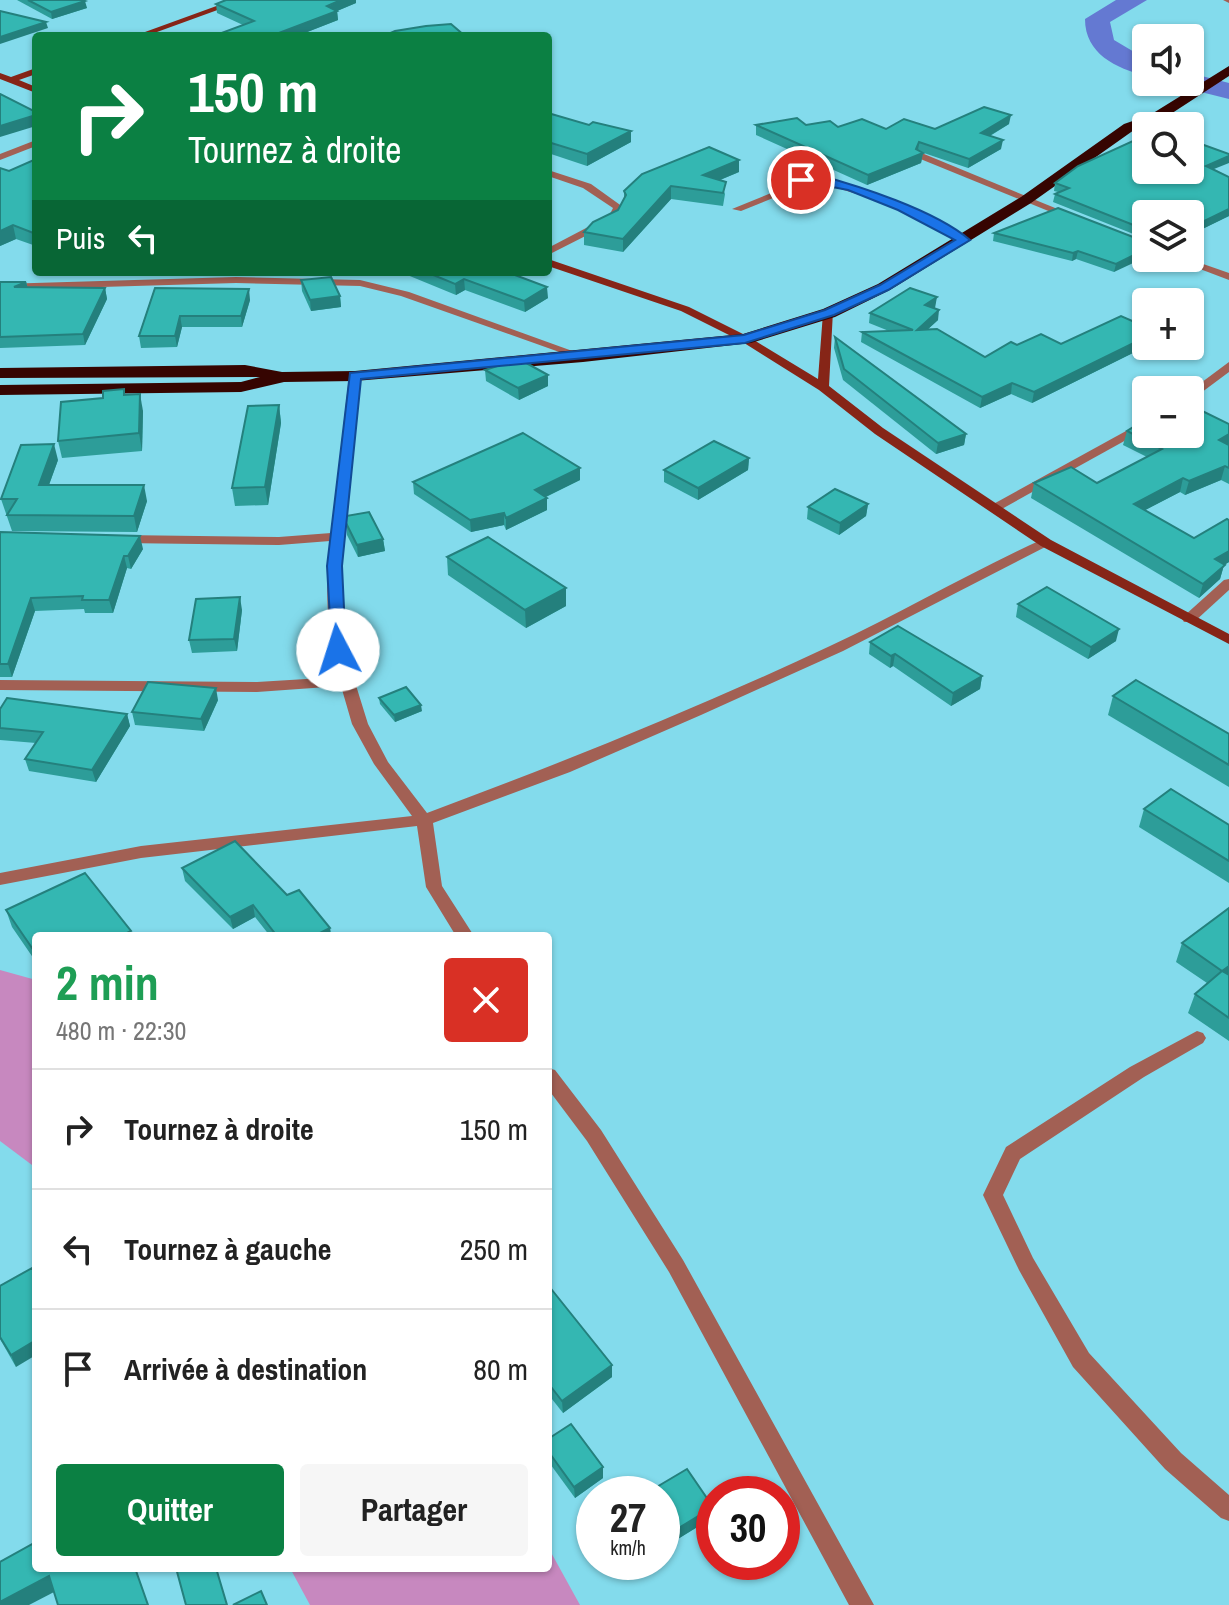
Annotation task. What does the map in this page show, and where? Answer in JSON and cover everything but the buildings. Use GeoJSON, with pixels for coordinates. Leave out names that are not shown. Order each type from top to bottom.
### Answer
{"type":"FeatureCollection","features":[{"type":"Feature","properties":{"kind":"highway"},"geometry":{"type":"LineString","coordinates":[[1205,68],[1229,58]]}},
{"type":"Feature","properties":{"kind":"highway"},"geometry":{"type":"LineString","coordinates":[[0,373],[245,370],[284,377],[355,376],[583,357],[745,339],[829,313],[884,287],[1026,200],[1129,127],[1167,110],[1225,73]]}},
{"type":"Feature","properties":{"kind":"highway"},"geometry":{"type":"LineString","coordinates":[[1129,127],[1128,118],[1146,105]]}},
{"type":"Feature","properties":{"kind":"highway"},"geometry":{"type":"LineString","coordinates":[[0,390],[241,387],[284,377]]}},
{"type":"Feature","properties":{"kind":"main road"},"geometry":{"type":"LineString","coordinates":[[149,32],[241,0]]}},
{"type":"Feature","properties":{"kind":"main road"},"geometry":{"type":"LineString","coordinates":[[0,84],[32,72]]}},
{"type":"Feature","properties":{"kind":"main road"},"geometry":{"type":"LineString","coordinates":[[0,76],[32,88]]}},
{"type":"Feature","properties":{"kind":"main road"},"geometry":{"type":"LineString","coordinates":[[552,263],[685,309],[745,339],[823,387],[879,431],[1046,543],[1229,640]]}},
{"type":"Feature","properties":{"kind":"main road"},"geometry":{"type":"LineString","coordinates":[[823,387],[829,313]]}},
{"type":"Feature","properties":{"kind":"street"},"geometry":{"type":"LineString","coordinates":[[0,157],[32,145]]}},
{"type":"Feature","properties":{"kind":"street"},"geometry":{"type":"LineString","coordinates":[[921,156],[1083,222]]}},
{"type":"Feature","properties":{"kind":"street"},"geometry":{"type":"LineString","coordinates":[[552,174],[587,186],[618,207],[613,218],[552,250]]}},
{"type":"Feature","properties":{"kind":"street"},"geometry":{"type":"LineString","coordinates":[[737,209],[801,180],[815,178],[886,200],[964,240]]}},
{"type":"Feature","properties":{"kind":"street"},"geometry":{"type":"LineString","coordinates":[[1204,268],[1229,277]]}},
{"type":"Feature","properties":{"kind":"street"},"geometry":{"type":"LineString","coordinates":[[0,287],[236,280],[360,283],[405,294],[583,357]]}},
{"type":"Feature","properties":{"kind":"street"},"geometry":{"type":"LineString","coordinates":[[1204,386],[1229,366]]}},
{"type":"Feature","properties":{"kind":"street"},"geometry":{"type":"LineString","coordinates":[[355,376],[334,605],[338,650],[367,737],[424,820],[434,887],[462,932]]}},
{"type":"Feature","properties":{"kind":"street"},"geometry":{"type":"LineString","coordinates":[[995,507],[1132,432]]}},
{"type":"Feature","properties":{"kind":"street"},"geometry":{"type":"LineString","coordinates":[[101,539],[279,541],[339,536]]}},
{"type":"Feature","properties":{"kind":"street"},"geometry":{"type":"LineString","coordinates":[[0,879],[141,852],[424,820],[564,768],[696,712],[838,648],[978,574],[1046,543]]}},
{"type":"Feature","properties":{"kind":"street"},"geometry":{"type":"LineString","coordinates":[[1189,619],[1229,583]]}},
{"type":"Feature","properties":{"kind":"street"},"geometry":{"type":"LineString","coordinates":[[0,685],[257,687],[347,681]]}},
{"type":"Feature","properties":{"kind":"street"},"geometry":{"type":"LineString","coordinates":[[1197,1038],[1137,1072],[1013,1153],[993,1195],[1026,1264],[1081,1360],[1173,1461],[1229,1510]]}},
{"type":"Feature","properties":{"kind":"street"},"geometry":{"type":"LineString","coordinates":[[552,1080],[583,1117],[671,1261],[862,1605]]}},
{"type":"Feature","properties":{"kind":"shaded area"},"geometry":{"type":"Polygon","coordinates":[[[0,970],[32,979],[32,1165],[0,1141],[0,970]]]}},
{"type":"Feature","properties":{"kind":"shaded area"},"geometry":{"type":"Polygon","coordinates":[[[552,1554],[580,1605],[310,1605],[292,1572],[552,1572],[552,1554]]]}},
{"type":"Feature","properties":{"kind":"waterway"},"geometry":{"type":"LineString","coordinates":[[1132,63],[1105,46],[1097,30],[1097,19],[1135,0]]}},
{"type":"Feature","properties":{"kind":"waterway"},"geometry":{"type":"LineString","coordinates":[[1204,85],[1229,91]]}},
{"type":"Feature","properties":{"kind":"route"},"geometry":{"type":"LineString","coordinates":[[338,650],[334,566],[355,376],[583,357],[745,339],[829,313],[884,287],[964,240],[918,215],[852,187],[832,180],[801,180]]}}]}
